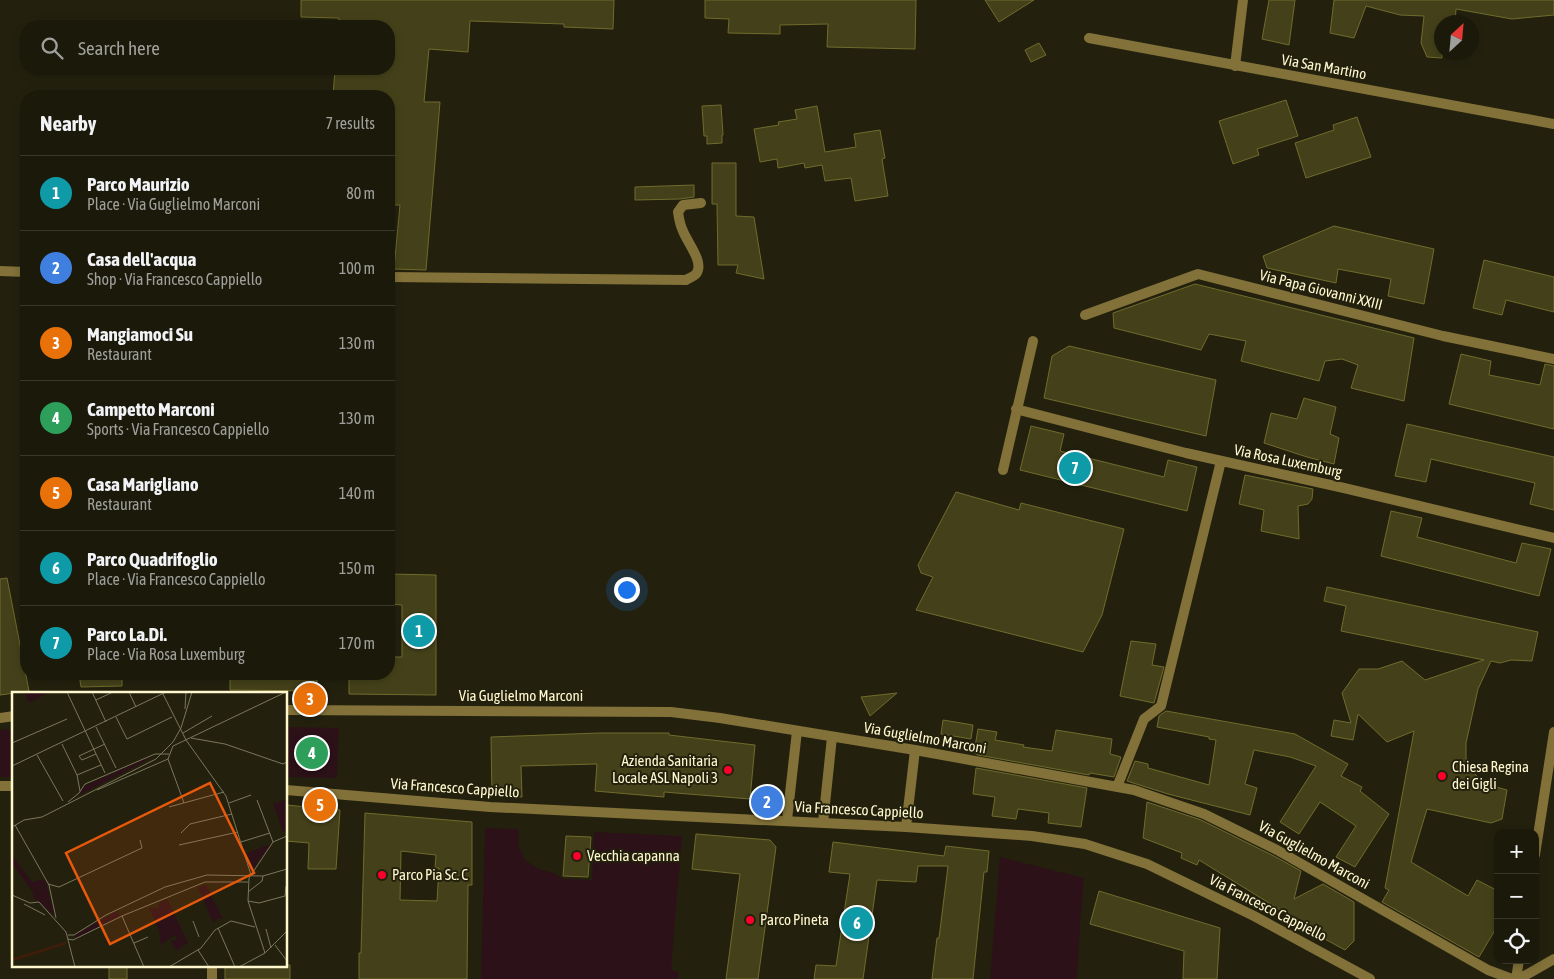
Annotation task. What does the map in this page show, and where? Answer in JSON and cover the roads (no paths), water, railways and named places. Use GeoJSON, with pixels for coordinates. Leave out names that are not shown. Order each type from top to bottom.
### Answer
{"type":"FeatureCollection","features":[{"type":"Feature","properties":{"kind":"street"},"geometry":{"type":"LineString","coordinates":[[1235,66],[1243,0]]}},
{"type":"Feature","properties":{"kind":"street","name":"Via San Martino"},"geometry":{"type":"LineString","coordinates":[[1089,38],[1554,124]]}},
{"type":"Feature","properties":{"kind":"street"},"geometry":{"type":"LineString","coordinates":[[395,277],[686,280],[695,275],[698,270],[698,260],[683,233],[678,212],[683,205],[701,203]]}},
{"type":"Feature","properties":{"kind":"street"},"geometry":{"type":"LineString","coordinates":[[0,272],[20,272]]}},
{"type":"Feature","properties":{"kind":"street","name":"Via Papa Giovanni XXIII"},"geometry":{"type":"LineString","coordinates":[[1085,315],[1198,274],[1443,336],[1554,359]]}},
{"type":"Feature","properties":{"kind":"street"},"geometry":{"type":"LineString","coordinates":[[1003,470],[1033,341]]}},
{"type":"Feature","properties":{"kind":"street","name":"Via Rosa Luxemburg"},"geometry":{"type":"LineString","coordinates":[[1016,409],[1072,425],[1221,461],[1554,538]]}},
{"type":"Feature","properties":{"kind":"street"},"geometry":{"type":"LineString","coordinates":[[1117,787],[1144,719],[1161,706],[1221,461]]}},
{"type":"Feature","properties":{"kind":"street","name":"Via Guglielmo Marconi"},"geometry":{"type":"LineString","coordinates":[[288,710],[671,712],[720,718],[832,738],[915,750],[1134,790],[1212,818],[1277,850],[1488,970],[1512,979]]}},
{"type":"Feature","properties":{"kind":"street"},"geometry":{"type":"LineString","coordinates":[[787,820],[797,731]]}},
{"type":"Feature","properties":{"kind":"street"},"geometry":{"type":"LineString","coordinates":[[1539,829],[1554,732]]}},
{"type":"Feature","properties":{"kind":"street"},"geometry":{"type":"LineString","coordinates":[[823,823],[832,738]]}},
{"type":"Feature","properties":{"kind":"street"},"geometry":{"type":"LineString","coordinates":[[906,827],[915,750]]}},
{"type":"Feature","properties":{"kind":"street","name":"Via Francesco Cappiello"},"geometry":{"type":"LineString","coordinates":[[288,790],[490,807],[906,827],[1032,836],[1085,844],[1147,864],[1254,916],[1370,979]]}},
{"type":"Feature","properties":{"kind":"street"},"geometry":{"type":"LineString","coordinates":[[1518,979],[1554,959]]}},
{"type":"Feature","properties":{"kind":"street"},"geometry":{"type":"LineString","coordinates":[[1518,979],[1519,964]]}},
{"type":"Feature","properties":{"kind":"street"},"geometry":{"type":"LineString","coordinates":[[212,966],[212,979]]}},
{"type":"Feature","properties":{"kind":"place","name":"Parco La.Di."},"geometry":{"type":"Point","coordinates":[1075,468]}},
{"type":"Feature","properties":{"kind":"place","name":"Parco Maurizio"},"geometry":{"type":"Point","coordinates":[419,631]}},
{"type":"Feature","properties":{"kind":"place","name":"Mangiamoci Su"},"geometry":{"type":"Point","coordinates":[310,699]}},
{"type":"Feature","properties":{"kind":"place","name":"Campetto Marconi"},"geometry":{"type":"Point","coordinates":[312,753]}},
{"type":"Feature","properties":{"kind":"place","name":"Azienda Sanitaria Locale ASL Napoli 3"},"geometry":{"type":"Point","coordinates":[728,770]}},
{"type":"Feature","properties":{"kind":"place","name":"Chiesa Regina dei Gigli"},"geometry":{"type":"Point","coordinates":[1442,776]}},
{"type":"Feature","properties":{"kind":"place","name":"Casa dell'acqua"},"geometry":{"type":"Point","coordinates":[767,802]}},
{"type":"Feature","properties":{"kind":"place","name":"Casa Marigliano"},"geometry":{"type":"Point","coordinates":[320,805]}},
{"type":"Feature","properties":{"kind":"place","name":"Vecchia capanna"},"geometry":{"type":"Point","coordinates":[577,856]}},
{"type":"Feature","properties":{"kind":"place","name":"Parco Pia Sc. C"},"geometry":{"type":"Point","coordinates":[382,875]}},
{"type":"Feature","properties":{"kind":"place","name":"Parco Pineta"},"geometry":{"type":"Point","coordinates":[750,920]}},
{"type":"Feature","properties":{"kind":"place","name":"Parco Quadrifoglio"},"geometry":{"type":"Point","coordinates":[857,923]}}]}
